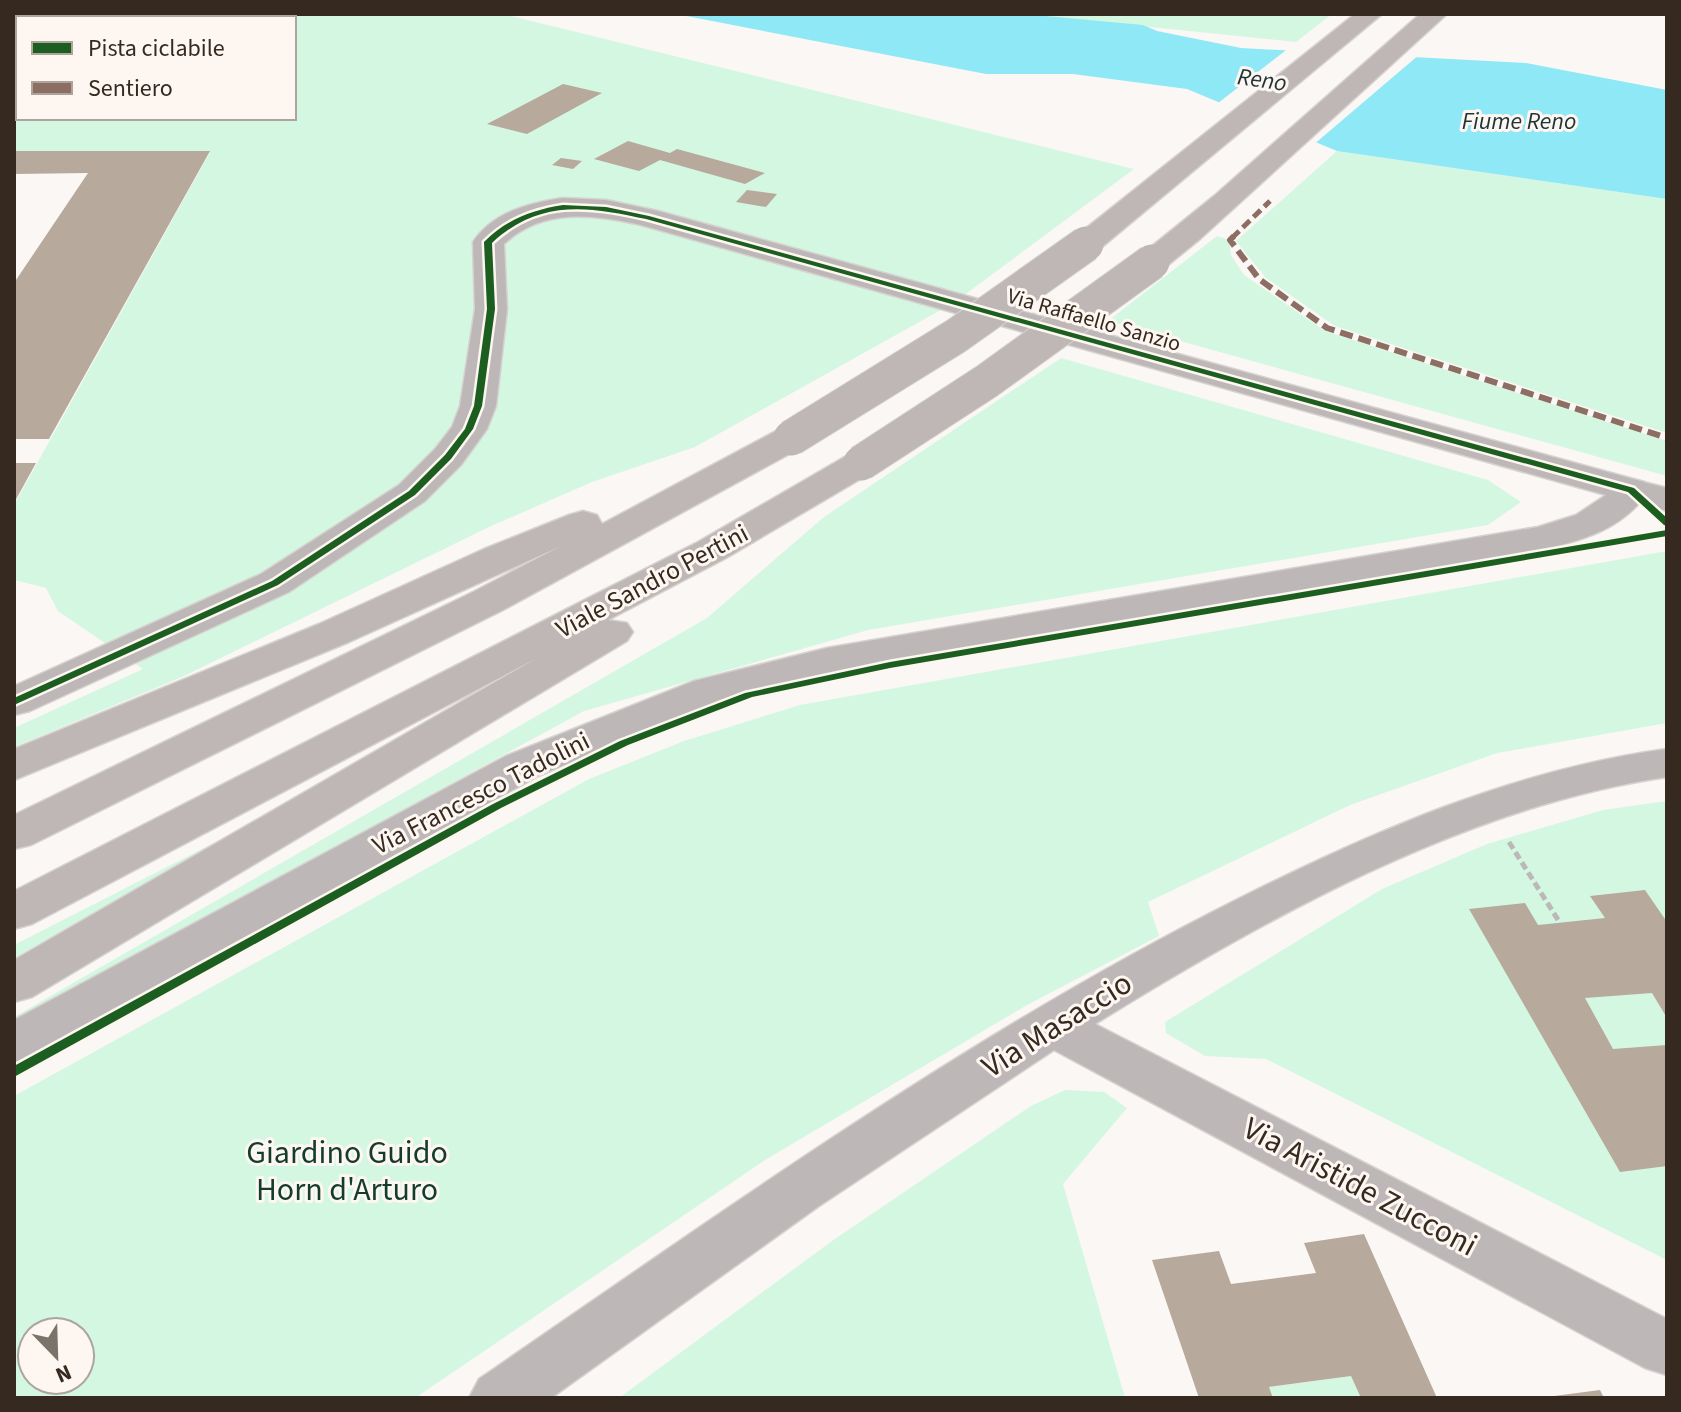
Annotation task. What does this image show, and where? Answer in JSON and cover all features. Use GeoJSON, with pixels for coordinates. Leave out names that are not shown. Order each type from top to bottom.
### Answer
{"type":"FeatureCollection","features":[{"type":"Feature","properties":{"kind":"highway"},"geometry":{"type":"LineString","coordinates":[[14,834],[488,601],[791,438],[956,336],[1086,244],[1370,14]]}},
{"type":"Feature","properties":{"kind":"highway","name":"Viale Sandro Pertini"},"geometry":{"type":"LineString","coordinates":[[14,912],[712,550],[861,463],[1000,372],[1152,262],[1249,184],[1359,78],[1435,14]]}},
{"type":"Feature","properties":{"kind":"highway"},"geometry":{"type":"LineString","coordinates":[[14,766],[334,633],[498,557],[746,460]]}},
{"type":"Feature","properties":{"kind":"highway"},"geometry":{"type":"LineString","coordinates":[[14,984],[601,640],[660,596],[712,550]]}},
{"type":"Feature","properties":{"kind":"street","name":"Via Raffaello Sanzio"},"geometry":{"type":"LineString","coordinates":[[14,702],[275,583],[412,493],[448,457],[469,429],[478,406],[491,309],[488,242],[510,224],[543,211],[592,207],[636,214],[1649,495]]}},
{"type":"Feature","properties":{"kind":"street","name":"Via Francesco Tadolini"},"geometry":{"type":"LineString","coordinates":[[14,1044],[522,766],[709,690],[827,661],[1549,536],[1606,517],[1649,495]]}},
{"type":"Feature","properties":{"kind":"street","name":"Via Masaccio"},"geometry":{"type":"LineString","coordinates":[[501,1398],[849,1159],[1052,1025],[1237,918],[1461,814],[1530,791],[1621,768],[1667,763]]}},
{"type":"Feature","properties":{"kind":"street","name":"Via Aristide Zucconi"},"geometry":{"type":"LineString","coordinates":[[1052,1025],[1667,1349]]}},
{"type":"Feature","properties":{"kind":"path"},"geometry":{"type":"LineString","coordinates":[[1507,838],[1560,923]]}},
{"type":"Feature","properties":{"kind":"green space"},"geometry":{"type":"Polygon","coordinates":[[[14,14],[503,14],[1134,169],[955,302],[695,447],[592,482],[489,527],[182,677],[14,747],[14,728],[143,669],[58,611],[46,588],[14,580],[14,505],[210,152],[14,151],[14,14]]]}},
{"type":"Feature","properties":{"kind":"green space"},"geometry":{"type":"Polygon","coordinates":[[[1024,14],[1332,14],[1296,42],[1024,14]]]}},
{"type":"Feature","properties":{"kind":"green space"},"geometry":{"type":"Polygon","coordinates":[[[1337,151],[1667,199],[1667,433],[1335,326],[1266,278],[1236,241],[1337,151]]]}},
{"type":"Feature","properties":{"kind":"green space"},"geometry":{"type":"Polygon","coordinates":[[[1217,236],[1229,240],[1231,255],[1244,275],[1325,331],[1667,441],[1667,476],[1108,321],[1217,236]]]}},
{"type":"Feature","properties":{"kind":"green space"},"geometry":{"type":"Polygon","coordinates":[[[1061,358],[1488,480],[1521,502],[1488,525],[868,630],[584,711],[14,1023],[14,1017],[707,618],[824,517],[1061,358]]]}},
{"type":"Feature","properties":{"kind":"green space","name":"Giardino Guido Horn d'Arturo"},"geometry":{"type":"Polygon","coordinates":[[[1667,551],[1667,723],[1497,753],[1350,805],[1148,902],[1159,936],[1027,1005],[765,1160],[415,1398],[14,1398],[14,1096],[589,779],[684,741],[800,705],[1667,551]]]}},
{"type":"Feature","properties":{"kind":"green space"},"geometry":{"type":"Polygon","coordinates":[[[1667,801],[1667,1260],[1266,1059],[1205,1056],[1166,1033],[1165,1022],[1382,889],[1487,844],[1603,810],[1667,801]]]}},
{"type":"Feature","properties":{"kind":"green space"},"geometry":{"type":"Polygon","coordinates":[[[259,820],[14,958],[14,945],[259,820]]]}},
{"type":"Feature","properties":{"kind":"green space"},"geometry":{"type":"Polygon","coordinates":[[[1065,1090],[1104,1092],[1127,1108],[1063,1184],[1125,1398],[619,1398],[832,1241],[1031,1106],[1065,1090]]]}},
{"type":"Feature","properties":{"kind":"green space"},"geometry":{"type":"Polygon","coordinates":[[[1351,1376],[1361,1398],[1273,1398],[1269,1387],[1351,1376]]]}},
{"type":"Feature","properties":{"kind":"water","name":"Fiume Reno"},"geometry":{"type":"Polygon","coordinates":[[[676,14],[1024,14],[1143,25],[1157,31],[1241,48],[1526,63],[1667,90],[1667,199],[1337,151],[1187,89],[1073,74],[986,74],[676,14]]]}},
{"type":"Feature","properties":{"kind":"pier"},"geometry":{"type":"Polygon","coordinates":[[[1290,47],[1420,54],[1312,146],[1213,107],[1290,47]]]}},
{"type":"Feature","properties":{"kind":"building"},"geometry":{"type":"Polygon","coordinates":[[[563,84],[602,93],[527,134],[487,124],[563,84]]]}},
{"type":"Feature","properties":{"kind":"building"},"geometry":{"type":"Polygon","coordinates":[[[628,141],[670,153],[677,149],[765,173],[745,184],[660,160],[639,171],[594,159],[628,141]]]}},
{"type":"Feature","properties":{"kind":"building"},"geometry":{"type":"Polygon","coordinates":[[[14,151],[210,151],[49,439],[14,439],[14,283],[88,173],[14,174],[14,151]]]}},
{"type":"Feature","properties":{"kind":"building"},"geometry":{"type":"Polygon","coordinates":[[[561,158],[582,161],[573,169],[552,165],[561,158]]]}},
{"type":"Feature","properties":{"kind":"building"},"geometry":{"type":"Polygon","coordinates":[[[747,190],[777,194],[766,207],[736,202],[747,190]]]}},
{"type":"Feature","properties":{"kind":"building"},"geometry":{"type":"Polygon","coordinates":[[[14,463],[36,463],[14,503],[14,463]]]}},
{"type":"Feature","properties":{"kind":"building"},"geometry":{"type":"Polygon","coordinates":[[[1645,890],[1667,922],[1667,1018],[1652,993],[1585,998],[1613,1049],[1667,1045],[1667,1166],[1620,1172],[1469,909],[1525,903],[1538,925],[1605,918],[1590,896],[1645,890]]]}},
{"type":"Feature","properties":{"kind":"building"},"geometry":{"type":"Polygon","coordinates":[[[1364,1234],[1437,1398],[1361,1398],[1351,1376],[1269,1387],[1273,1398],[1199,1398],[1152,1260],[1219,1251],[1231,1284],[1316,1273],[1304,1243],[1364,1234]]]}},
{"type":"Feature","properties":{"kind":"building"},"geometry":{"type":"Polygon","coordinates":[[[1600,1390],[1604,1398],[1554,1398],[1554,1396],[1600,1390]]]}},
{"type":"Feature","properties":{"kind":"marked path"},"geometry":{"type":"LineString","coordinates":[[1270,201],[1230,240],[1259,279],[1327,328],[1667,438]]}},
{"type":"Feature","properties":{"kind":"cycle path"},"geometry":{"type":"LineString","coordinates":[[14,702],[275,583],[412,493],[448,457],[469,429],[478,406],[491,309],[488,242],[504,227],[523,217],[563,207],[606,209],[647,217],[1631,490],[1667,523]]}},
{"type":"Feature","properties":{"kind":"cycle path"},"geometry":{"type":"LineString","coordinates":[[14,1072],[497,806],[624,743],[749,695],[890,665],[1667,533]]}},
{"type":"Feature","properties":{"kind":"water label","name":"Reno"},"geometry":{"type":"Point","coordinates":[1262,80]}}]}
